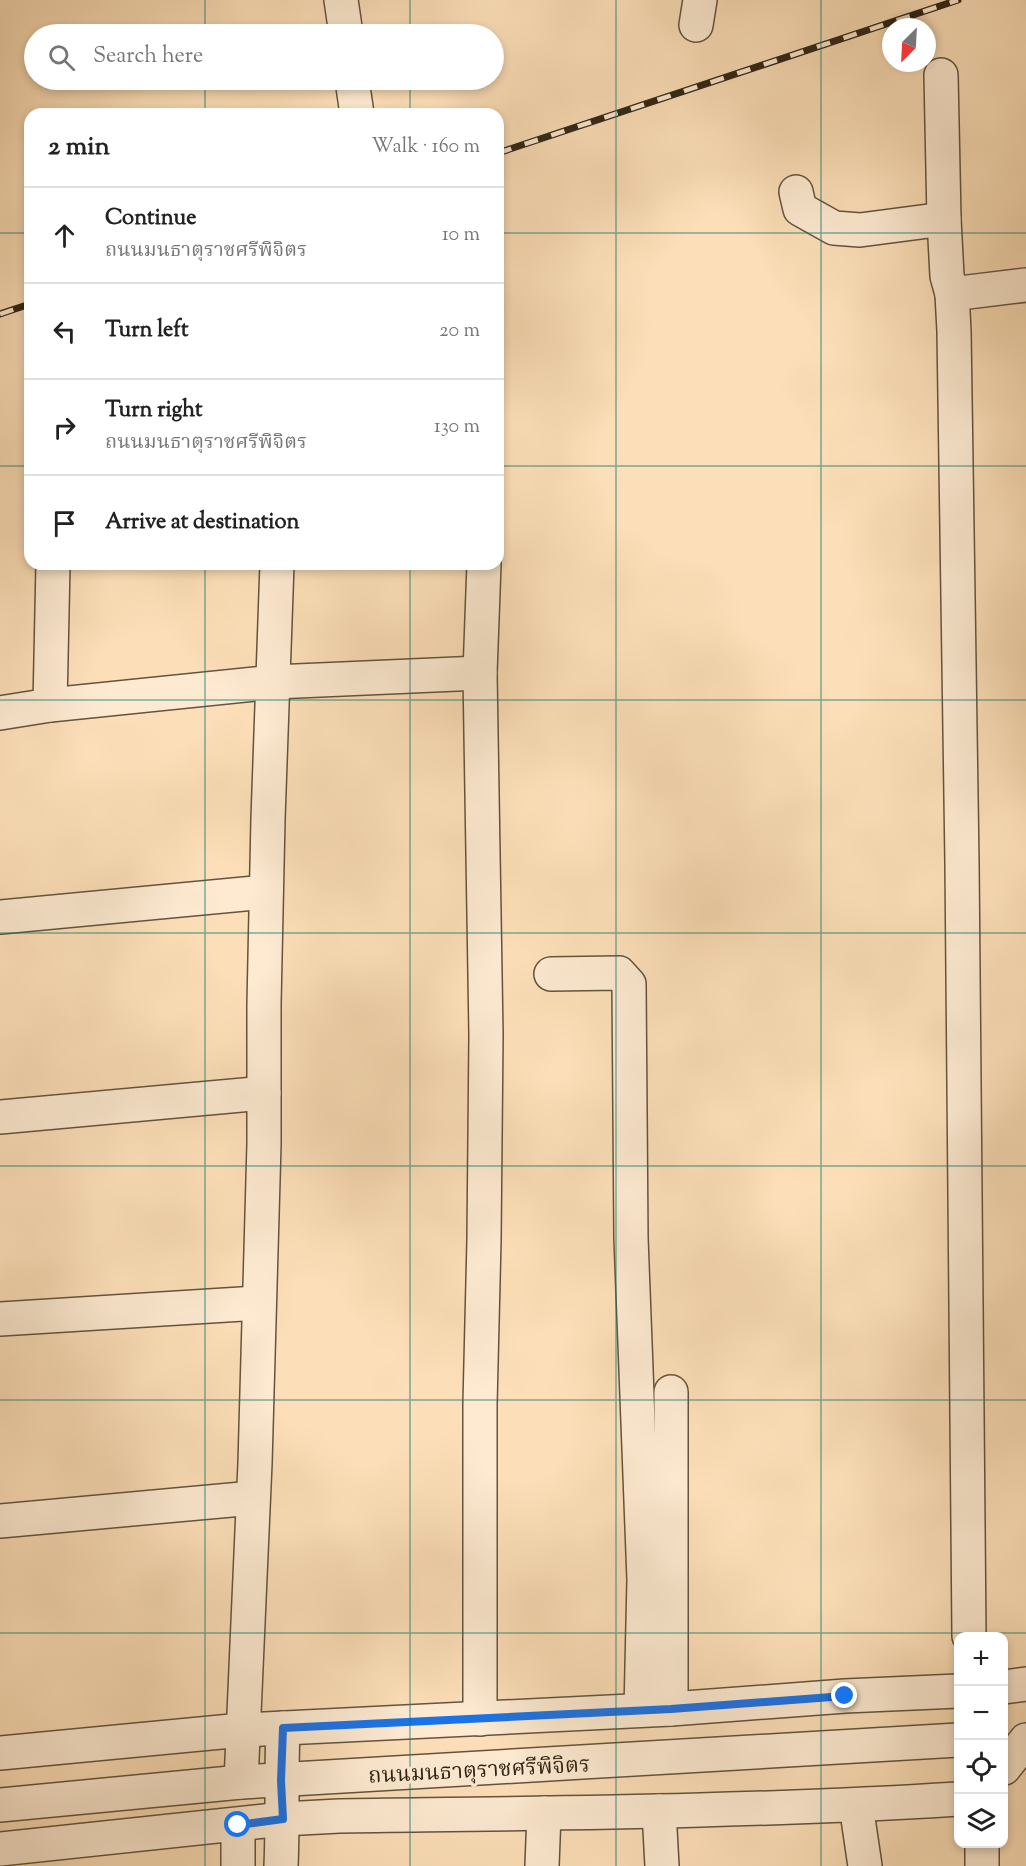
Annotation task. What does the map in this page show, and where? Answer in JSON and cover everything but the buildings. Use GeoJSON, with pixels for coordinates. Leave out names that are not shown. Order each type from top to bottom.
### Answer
{"type":"FeatureCollection","features":[{"type":"Feature","properties":{"kind":"street"},"geometry":{"type":"LineString","coordinates":[[341,0],[345,24]]}},
{"type":"Feature","properties":{"kind":"street"},"geometry":{"type":"LineString","coordinates":[[941,75],[944,219],[947,276],[952,294],[954,331],[963,863],[969,1632]]}},
{"type":"Feature","properties":{"kind":"street"},"geometry":{"type":"LineString","coordinates":[[353,90],[356,108]]}},
{"type":"Feature","properties":{"kind":"street"},"geometry":{"type":"LineString","coordinates":[[796,192],[800,209],[834,228],[860,230],[944,219]]}},
{"type":"Feature","properties":{"kind":"street"},"geometry":{"type":"LineString","coordinates":[[952,294],[1026,285]]}},
{"type":"Feature","properties":{"kind":"street"},"geometry":{"type":"LineString","coordinates":[[50,705],[53,570]]}},
{"type":"Feature","properties":{"kind":"street"},"geometry":{"type":"LineString","coordinates":[[241,1782],[253,1498],[264,1093],[266,892],[277,570]]}},
{"type":"Feature","properties":{"kind":"street"},"geometry":{"type":"LineString","coordinates":[[480,1719],[480,1404],[486,1035],[480,673],[484,570]]}},
{"type":"Feature","properties":{"kind":"street"},"geometry":{"type":"LineString","coordinates":[[0,713],[50,705],[274,682],[480,673]]}},
{"type":"Feature","properties":{"kind":"street"},"geometry":{"type":"LineString","coordinates":[[0,917],[266,892]]}},
{"type":"Feature","properties":{"kind":"street"},"geometry":{"type":"LineString","coordinates":[[551,974],[619,973],[629,984],[631,1238],[644,1581],[656,1710]]}},
{"type":"Feature","properties":{"kind":"street"},"geometry":{"type":"LineString","coordinates":[[0,1117],[264,1093]]}},
{"type":"Feature","properties":{"kind":"street"},"geometry":{"type":"LineString","coordinates":[[0,1319],[258,1303]]}},
{"type":"Feature","properties":{"kind":"street"},"geometry":{"type":"LineString","coordinates":[[656,1710],[671,1392]]}},
{"type":"Feature","properties":{"kind":"street"},"geometry":{"type":"LineString","coordinates":[[0,1521],[253,1498]]}},
{"type":"Feature","properties":{"kind":"street"},"geometry":{"type":"LineString","coordinates":[[1008,1686],[1026,1684]]}},
{"type":"Feature","properties":{"kind":"street"},"geometry":{"type":"LineString","coordinates":[[0,1753],[242,1730],[656,1710],[845,1696],[954,1691]]}},
{"type":"Feature","properties":{"kind":"street"},"geometry":{"type":"LineString","coordinates":[[280,1866],[283,1819],[281,1781],[283,1728]]}},
{"type":"Feature","properties":{"kind":"street"},"geometry":{"type":"LineString","coordinates":[[1008,1736],[1026,1734]]}},
{"type":"Feature","properties":{"kind":"street","name":"ถนนมนธาตุราชศรีพิจิตร"},"geometry":{"type":"LineString","coordinates":[[0,1805],[241,1782],[954,1740]]}},
{"type":"Feature","properties":{"kind":"street"},"geometry":{"type":"LineString","coordinates":[[1008,1763],[1026,1740]]}},
{"type":"Feature","properties":{"kind":"street","name":"ถนนมนธาตุราชศรีพิจิตร"},"geometry":{"type":"LineString","coordinates":[[0,1849],[283,1819],[856,1805],[954,1798]]}},
{"type":"Feature","properties":{"kind":"street"},"geometry":{"type":"LineString","coordinates":[[856,1805],[865,1866]]}},
{"type":"Feature","properties":{"kind":"street"},"geometry":{"type":"LineString","coordinates":[[659,1811],[662,1866]]}},
{"type":"Feature","properties":{"kind":"street"},"geometry":{"type":"LineString","coordinates":[[542,1866],[544,1813]]}},
{"type":"Feature","properties":{"kind":"street"},"geometry":{"type":"LineString","coordinates":[[238,1825],[238,1866]]}},
{"type":"Feature","properties":{"kind":"street"},"geometry":{"type":"LineString","coordinates":[[982,1848],[982,1866]]}},
{"type":"Feature","properties":{"kind":"railway"},"geometry":{"type":"LineString","coordinates":[[504,151],[958,0]]}},
{"type":"Feature","properties":{"kind":"railway"},"geometry":{"type":"LineString","coordinates":[[0,314],[24,306]]}},
{"type":"Feature","properties":{"kind":"route"},"geometry":{"type":"LineString","coordinates":[[238,1825],[283,1819],[281,1781],[283,1728],[671,1709],[845,1696]]}}]}
